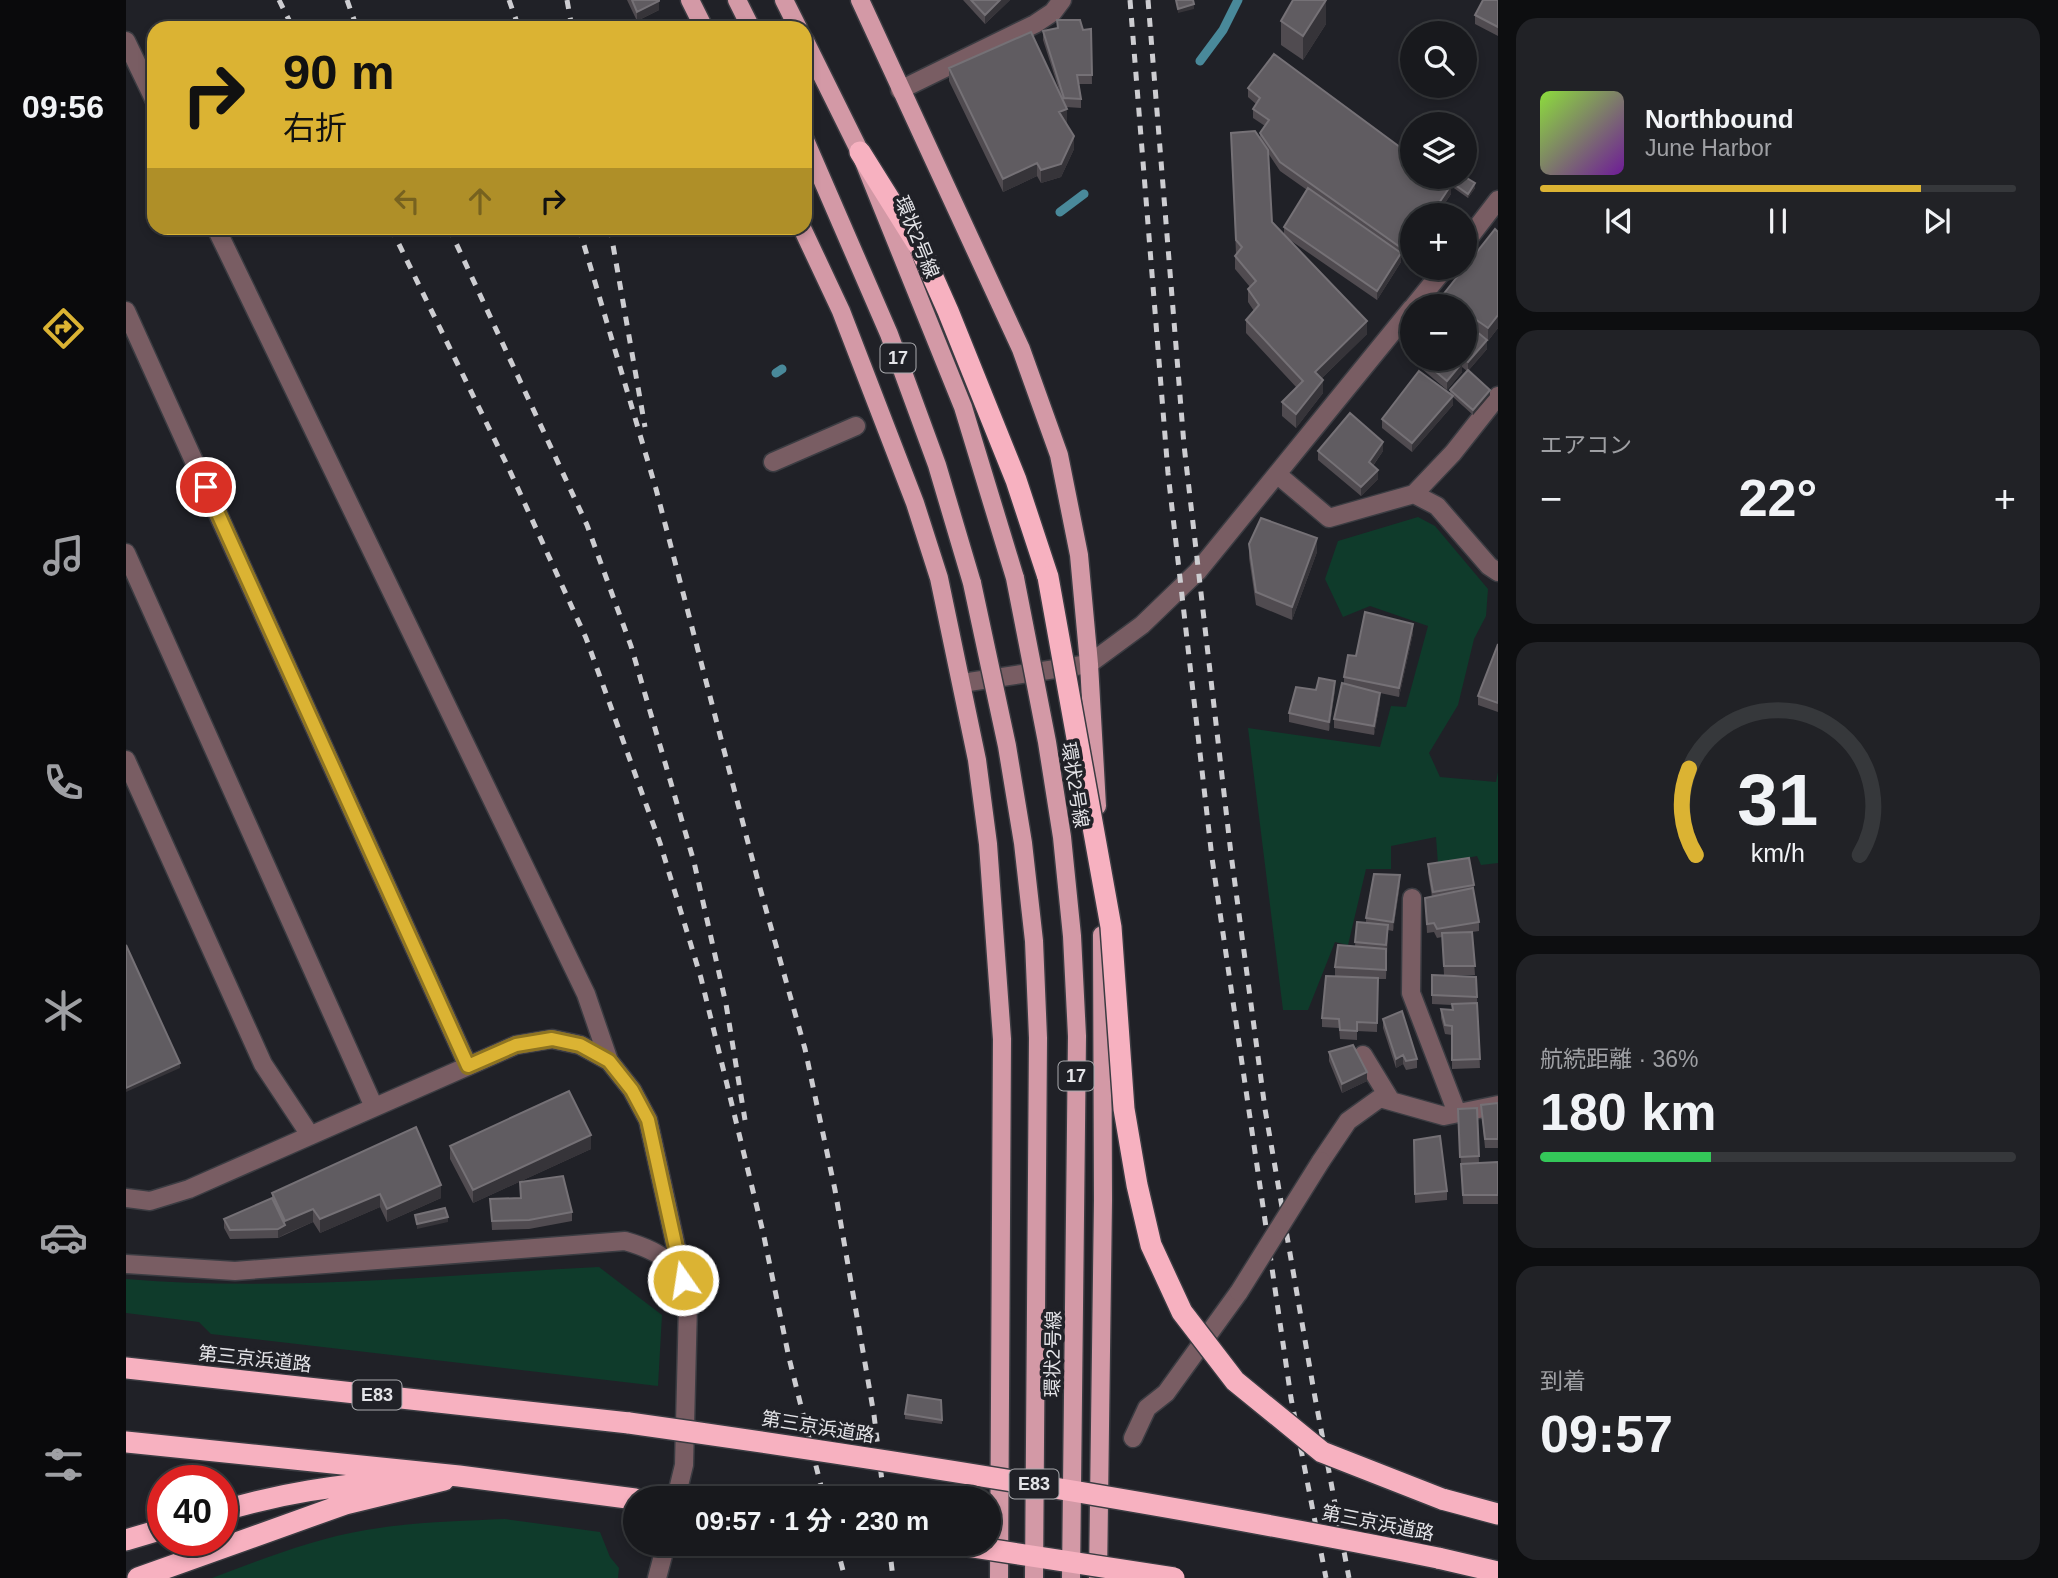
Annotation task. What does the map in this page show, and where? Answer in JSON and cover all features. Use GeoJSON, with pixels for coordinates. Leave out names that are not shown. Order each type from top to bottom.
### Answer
{"type":"FeatureCollection","features":[{"type":"Feature","properties":{"kind":"highway"},"geometry":{"type":"LineString","coordinates":[[860,152],[919,248],[948,311],[1016,480],[1048,577],[1111,927],[1124,1109],[1151,1245],[1182,1312],[1235,1381],[1322,1452],[1442,1499],[1498,1514]]}},
{"type":"Feature","properties":{"kind":"highway","name":"第三京浜道路"},"geometry":{"type":"LineString","coordinates":[[126,1368],[629,1423],[780,1444],[1104,1495],[1306,1531],[1498,1572]]}},
{"type":"Feature","properties":{"kind":"highway"},"geometry":{"type":"LineString","coordinates":[[126,1442],[460,1476],[623,1497]]}},
{"type":"Feature","properties":{"kind":"highway"},"geometry":{"type":"LineString","coordinates":[[238,1506],[337,1485],[460,1476]]}},
{"type":"Feature","properties":{"kind":"highway"},"geometry":{"type":"LineString","coordinates":[[138,1578],[345,1504],[460,1476]]}},
{"type":"Feature","properties":{"kind":"highway"},"geometry":{"type":"LineString","coordinates":[[126,1540],[147,1534]]}},
{"type":"Feature","properties":{"kind":"highway"},"geometry":{"type":"LineString","coordinates":[[1001,1551],[1174,1578]]}},
{"type":"Feature","properties":{"kind":"main road"},"geometry":{"type":"LineString","coordinates":[[690,0],[700,21]]}},
{"type":"Feature","properties":{"kind":"main road"},"geometry":{"type":"LineString","coordinates":[[737,0],[748,21]]}},
{"type":"Feature","properties":{"kind":"main road"},"geometry":{"type":"LineString","coordinates":[[784,0],[794,21]]}},
{"type":"Feature","properties":{"kind":"main road"},"geometry":{"type":"LineString","coordinates":[[848,0],[900,90]]}},
{"type":"Feature","properties":{"kind":"main road"},"geometry":{"type":"LineString","coordinates":[[860,0],[1021,349],[1059,454],[1079,555],[1089,664],[1102,916],[1104,1039],[1098,1578]]}},
{"type":"Feature","properties":{"kind":"main road","name":"環状2号線"},"geometry":{"type":"LineString","coordinates":[[812,55],[860,152],[963,407],[1015,578],[1049,755],[1062,838],[1072,936],[1077,1050],[1072,1578]]}},
{"type":"Feature","properties":{"kind":"main road","name":"環状2号線"},"geometry":{"type":"LineString","coordinates":[[812,156],[889,334],[937,465],[972,583],[1007,746],[1023,843],[1034,942],[1038,1038],[1034,1578]]}},
{"type":"Feature","properties":{"kind":"main road"},"geometry":{"type":"LineString","coordinates":[[805,235],[841,310],[915,503],[939,578],[977,760],[988,844],[1002,1039],[999,1578]]}},
{"type":"Feature","properties":{"kind":"street"},"geometry":{"type":"LineString","coordinates":[[900,90],[1035,24],[1053,12],[1062,0]]}},
{"type":"Feature","properties":{"kind":"street"},"geometry":{"type":"LineString","coordinates":[[126,41],[147,84]]}},
{"type":"Feature","properties":{"kind":"street"},"geometry":{"type":"LineString","coordinates":[[1477,227],[1498,200]]}},
{"type":"Feature","properties":{"kind":"street"},"geometry":{"type":"LineString","coordinates":[[219,235],[586,994],[609,1061],[632,1090],[648,1120],[688,1304],[684,1465],[679,1486]]}},
{"type":"Feature","properties":{"kind":"street"},"geometry":{"type":"LineString","coordinates":[[1424,294],[1435,280]]}},
{"type":"Feature","properties":{"kind":"street"},"geometry":{"type":"LineString","coordinates":[[126,311],[468,1066]]}},
{"type":"Feature","properties":{"kind":"street"},"geometry":{"type":"LineString","coordinates":[[962,683],[1089,664],[1142,625],[1198,570],[1400,323]]}},
{"type":"Feature","properties":{"kind":"street"},"geometry":{"type":"LineString","coordinates":[[1278,475],[1329,518],[1414,494],[1453,453],[1498,396]]}},
{"type":"Feature","properties":{"kind":"street"},"geometry":{"type":"LineString","coordinates":[[773,462],[856,426]]}},
{"type":"Feature","properties":{"kind":"street"},"geometry":{"type":"LineString","coordinates":[[1414,494],[1437,506],[1489,566],[1498,572]]}},
{"type":"Feature","properties":{"kind":"street"},"geometry":{"type":"LineString","coordinates":[[126,553],[374,1107]]}},
{"type":"Feature","properties":{"kind":"street"},"geometry":{"type":"LineString","coordinates":[[126,760],[263,1064],[310,1135]]}},
{"type":"Feature","properties":{"kind":"street"},"geometry":{"type":"LineString","coordinates":[[1412,898],[1411,993],[1457,1113]]}},
{"type":"Feature","properties":{"kind":"street"},"geometry":{"type":"LineString","coordinates":[[126,1198],[149,1201],[189,1189],[516,1045],[552,1039],[580,1045],[609,1061]]}},
{"type":"Feature","properties":{"kind":"street"},"geometry":{"type":"LineString","coordinates":[[1363,1055],[1391,1101]]}},
{"type":"Feature","properties":{"kind":"street"},"geometry":{"type":"LineString","coordinates":[[1133,1438],[1147,1408],[1166,1392],[1239,1292],[1348,1121],[1380,1098],[1444,1116],[1498,1105]]}},
{"type":"Feature","properties":{"kind":"street"},"geometry":{"type":"LineString","coordinates":[[126,1264],[235,1271],[625,1241],[648,1248],[670,1263],[683,1280]]}},
{"type":"Feature","properties":{"kind":"street"},"geometry":{"type":"LineString","coordinates":[[657,1578],[663,1556]]}},
{"type":"Feature","properties":{"kind":"green space"},"geometry":{"type":"Polygon","coordinates":[[[1418,517],[1435,526],[1488,589],[1486,616],[1474,639],[1458,705],[1429,753],[1440,777],[1496,782],[1498,772],[1498,863],[1481,865],[1477,856],[1438,864],[1436,837],[1391,846],[1391,869],[1366,869],[1348,945],[1335,942],[1308,1010],[1283,1010],[1248,728],[1380,747],[1391,706],[1406,707],[1428,626],[1370,606],[1343,617],[1325,579],[1338,541],[1418,517]]]}},
{"type":"Feature","properties":{"kind":"green space"},"geometry":{"type":"Polygon","coordinates":[[[599,1267],[662,1315],[658,1386],[211,1334],[199,1322],[126,1313],[126,1279],[185,1283],[303,1283],[599,1267]]]}},
{"type":"Feature","properties":{"kind":"green space"},"geometry":{"type":"Polygon","coordinates":[[[505,1519],[600,1532],[610,1557],[619,1568],[618,1578],[212,1578],[288,1550],[346,1534],[383,1527],[505,1519]]]}},
{"type":"Feature","properties":{"kind":"building"},"geometry":{"type":"Polygon","coordinates":[[[632,0],[659,0],[659,1],[637,12],[632,0]]]}},
{"type":"Feature","properties":{"kind":"building"},"geometry":{"type":"Polygon","coordinates":[[[971,0],[1000,0],[985,15],[971,0]]]}},
{"type":"Feature","properties":{"kind":"building"},"geometry":{"type":"Polygon","coordinates":[[[1176,0],[1193,0],[1194,4],[1178,9],[1176,0]]]}},
{"type":"Feature","properties":{"kind":"building"},"geometry":{"type":"Polygon","coordinates":[[[1293,0],[1326,0],[1303,36],[1281,21],[1293,0]]]}},
{"type":"Feature","properties":{"kind":"building"},"geometry":{"type":"Polygon","coordinates":[[[1483,0],[1498,0],[1498,27],[1475,15],[1483,0]]]}},
{"type":"Feature","properties":{"kind":"building"},"geometry":{"type":"Polygon","coordinates":[[[1057,20],[1080,20],[1083,30],[1091,29],[1092,75],[1077,75],[1081,99],[1064,98],[1043,31],[1058,28],[1057,20]]]}},
{"type":"Feature","properties":{"kind":"building"},"geometry":{"type":"Polygon","coordinates":[[[1031,32],[1067,109],[1059,112],[1074,136],[1061,164],[1041,170],[1037,163],[1003,179],[949,68],[1031,32]]]}},
{"type":"Feature","properties":{"kind":"building"},"geometry":{"type":"Polygon","coordinates":[[[1274,54],[1400,147],[1400,189],[1448,189],[1439,203],[1400,203],[1400,247],[1280,162],[1260,133],[1269,120],[1253,109],[1260,98],[1248,88],[1274,54]]]}},
{"type":"Feature","properties":{"kind":"building"},"geometry":{"type":"Polygon","coordinates":[[[1255,131],[1268,150],[1272,222],[1367,321],[1315,372],[1323,380],[1296,414],[1282,402],[1303,381],[1246,320],[1259,305],[1248,289],[1256,281],[1235,256],[1242,247],[1236,240],[1231,133],[1255,131]]]}},
{"type":"Feature","properties":{"kind":"building"},"geometry":{"type":"Polygon","coordinates":[[[1308,188],[1400,255],[1377,291],[1284,227],[1308,188]]]}},
{"type":"Feature","properties":{"kind":"building"},"geometry":{"type":"Polygon","coordinates":[[[1495,229],[1498,232],[1498,315],[1488,328],[1477,320],[1477,294],[1444,294],[1455,280],[1477,280],[1477,252],[1495,229]]]}},
{"type":"Feature","properties":{"kind":"building"},"geometry":{"type":"Polygon","coordinates":[[[1477,332],[1487,340],[1477,352],[1477,332]]]}},
{"type":"Feature","properties":{"kind":"building"},"geometry":{"type":"Polygon","coordinates":[[[1419,371],[1453,396],[1412,443],[1382,419],[1419,371]]]}},
{"type":"Feature","properties":{"kind":"building"},"geometry":{"type":"Polygon","coordinates":[[[1435,371],[1455,371],[1447,381],[1435,371]]]}},
{"type":"Feature","properties":{"kind":"building"},"geometry":{"type":"Polygon","coordinates":[[[1469,371],[1490,390],[1473,410],[1450,390],[1469,371]]]}},
{"type":"Feature","properties":{"kind":"building"},"geometry":{"type":"Polygon","coordinates":[[[1350,413],[1383,442],[1369,462],[1378,470],[1361,487],[1318,451],[1350,413]]]}},
{"type":"Feature","properties":{"kind":"building"},"geometry":{"type":"Polygon","coordinates":[[[1261,518],[1317,538],[1292,607],[1256,592],[1249,544],[1261,518]]]}},
{"type":"Feature","properties":{"kind":"building"},"geometry":{"type":"Polygon","coordinates":[[[1365,612],[1413,624],[1399,688],[1344,677],[1348,655],[1356,656],[1365,612]]]}},
{"type":"Feature","properties":{"kind":"building"},"geometry":{"type":"Polygon","coordinates":[[[1498,644],[1498,703],[1478,696],[1498,644]]]}},
{"type":"Feature","properties":{"kind":"building"},"geometry":{"type":"Polygon","coordinates":[[[1319,678],[1335,681],[1329,722],[1289,713],[1296,687],[1316,690],[1319,678]]]}},
{"type":"Feature","properties":{"kind":"building"},"geometry":{"type":"Polygon","coordinates":[[[1342,683],[1380,693],[1374,726],[1334,719],[1342,683]]]}},
{"type":"Feature","properties":{"kind":"building"},"geometry":{"type":"Polygon","coordinates":[[[1469,858],[1474,885],[1433,892],[1428,864],[1469,858]]]}},
{"type":"Feature","properties":{"kind":"building"},"geometry":{"type":"Polygon","coordinates":[[[1374,874],[1400,875],[1393,922],[1366,918],[1374,874]]]}},
{"type":"Feature","properties":{"kind":"building"},"geometry":{"type":"Polygon","coordinates":[[[1473,888],[1479,922],[1437,929],[1434,923],[1427,924],[1425,898],[1473,888]]]}},
{"type":"Feature","properties":{"kind":"building"},"geometry":{"type":"Polygon","coordinates":[[[1357,922],[1388,925],[1386,945],[1355,942],[1357,922]]]}},
{"type":"Feature","properties":{"kind":"building"},"geometry":{"type":"Polygon","coordinates":[[[1472,932],[1475,966],[1444,966],[1442,933],[1472,932]]]}},
{"type":"Feature","properties":{"kind":"building"},"geometry":{"type":"Polygon","coordinates":[[[126,945],[180,1063],[126,1088],[126,945]]]}},
{"type":"Feature","properties":{"kind":"building"},"geometry":{"type":"Polygon","coordinates":[[[1338,945],[1386,949],[1386,970],[1335,967],[1338,945]]]}},
{"type":"Feature","properties":{"kind":"building"},"geometry":{"type":"Polygon","coordinates":[[[1432,975],[1476,977],[1477,997],[1432,995],[1432,975]]]}},
{"type":"Feature","properties":{"kind":"building"},"geometry":{"type":"Polygon","coordinates":[[[1326,976],[1378,978],[1377,1023],[1357,1022],[1357,1031],[1340,1030],[1339,1019],[1322,1018],[1326,976]]]}},
{"type":"Feature","properties":{"kind":"building"},"geometry":{"type":"Polygon","coordinates":[[[1477,1003],[1480,1059],[1452,1060],[1452,1026],[1445,1025],[1441,1009],[1453,1010],[1452,1004],[1477,1003]]]}},
{"type":"Feature","properties":{"kind":"building"},"geometry":{"type":"Polygon","coordinates":[[[1402,1011],[1417,1059],[1406,1061],[1403,1055],[1396,1059],[1383,1019],[1402,1011]]]}},
{"type":"Feature","properties":{"kind":"building"},"geometry":{"type":"Polygon","coordinates":[[[1353,1045],[1367,1072],[1342,1084],[1329,1052],[1353,1045]]]}},
{"type":"Feature","properties":{"kind":"building"},"geometry":{"type":"Polygon","coordinates":[[[569,1091],[591,1135],[473,1190],[450,1146],[569,1091]]]}},
{"type":"Feature","properties":{"kind":"building"},"geometry":{"type":"Polygon","coordinates":[[[1498,1103],[1498,1139],[1485,1139],[1481,1105],[1498,1103]]]}},
{"type":"Feature","properties":{"kind":"building"},"geometry":{"type":"Polygon","coordinates":[[[1477,1108],[1479,1156],[1460,1157],[1458,1109],[1477,1108]]]}},
{"type":"Feature","properties":{"kind":"building"},"geometry":{"type":"Polygon","coordinates":[[[416,1127],[441,1185],[387,1209],[380,1194],[320,1219],[313,1209],[285,1221],[272,1193],[416,1127]]]}},
{"type":"Feature","properties":{"kind":"building"},"geometry":{"type":"Polygon","coordinates":[[[1440,1136],[1447,1191],[1415,1194],[1414,1140],[1440,1136]]]}},
{"type":"Feature","properties":{"kind":"building"},"geometry":{"type":"Polygon","coordinates":[[[1498,1162],[1498,1195],[1463,1195],[1461,1164],[1498,1162]]]}},
{"type":"Feature","properties":{"kind":"building"},"geometry":{"type":"Polygon","coordinates":[[[563,1176],[572,1212],[529,1220],[492,1221],[490,1199],[521,1198],[520,1182],[563,1176]]]}},
{"type":"Feature","properties":{"kind":"building"},"geometry":{"type":"Polygon","coordinates":[[[272,1198],[285,1225],[278,1229],[230,1230],[224,1219],[272,1198]]]}},
{"type":"Feature","properties":{"kind":"building"},"geometry":{"type":"Polygon","coordinates":[[[445,1208],[448,1217],[417,1224],[415,1215],[445,1208]]]}},
{"type":"Feature","properties":{"kind":"building"},"geometry":{"type":"Polygon","coordinates":[[[908,1395],[941,1400],[942,1420],[905,1414],[908,1395]]]}},
{"type":"Feature","properties":{"kind":"waterway"},"geometry":{"type":"LineString","coordinates":[[1200,61],[1223,30],[1238,0]]}},
{"type":"Feature","properties":{"kind":"waterway"},"geometry":{"type":"LineString","coordinates":[[1060,212],[1084,194]]}},
{"type":"Feature","properties":{"kind":"waterway"},"geometry":{"type":"LineString","coordinates":[[776,373],[782,369]]}},
{"type":"Feature","properties":{"kind":"railway"},"geometry":{"type":"LineString","coordinates":[[279,0],[290,21]]}},
{"type":"Feature","properties":{"kind":"railway"},"geometry":{"type":"LineString","coordinates":[[347,0],[354,21]]}},
{"type":"Feature","properties":{"kind":"railway"},"geometry":{"type":"LineString","coordinates":[[509,0],[516,21]]}},
{"type":"Feature","properties":{"kind":"railway"},"geometry":{"type":"LineString","coordinates":[[567,0],[571,21]]}},
{"type":"Feature","properties":{"kind":"railway"},"geometry":{"type":"LineString","coordinates":[[1130,0],[1168,473],[1212,858],[1291,1398],[1326,1578]]}},
{"type":"Feature","properties":{"kind":"railway"},"geometry":{"type":"LineString","coordinates":[[1148,0],[1184,445],[1231,854],[1265,1109],[1349,1578]]}},
{"type":"Feature","properties":{"kind":"railway"},"geometry":{"type":"LineString","coordinates":[[394,235],[509,469],[586,638],[660,843],[701,978],[821,1486]]}},
{"type":"Feature","properties":{"kind":"railway"},"geometry":{"type":"LineString","coordinates":[[452,235],[587,525],[631,646],[694,862],[726,1004],[745,1120]]}},
{"type":"Feature","properties":{"kind":"railway"},"geometry":{"type":"LineString","coordinates":[[581,235],[656,489],[758,881],[805,1049],[835,1190],[874,1415],[883,1486]]}},
{"type":"Feature","properties":{"kind":"railway"},"geometry":{"type":"LineString","coordinates":[[611,235],[645,427]]}},
{"type":"Feature","properties":{"kind":"railway"},"geometry":{"type":"LineString","coordinates":[[839,1556],[845,1578]]}},
{"type":"Feature","properties":{"kind":"railway"},"geometry":{"type":"LineString","coordinates":[[890,1556],[893,1578]]}},
{"type":"Feature","properties":{"kind":"route"},"geometry":{"type":"LineString","coordinates":[[206,487],[468,1066],[516,1045],[552,1039],[580,1045],[609,1061],[632,1090],[648,1120],[683,1280]]}}]}
